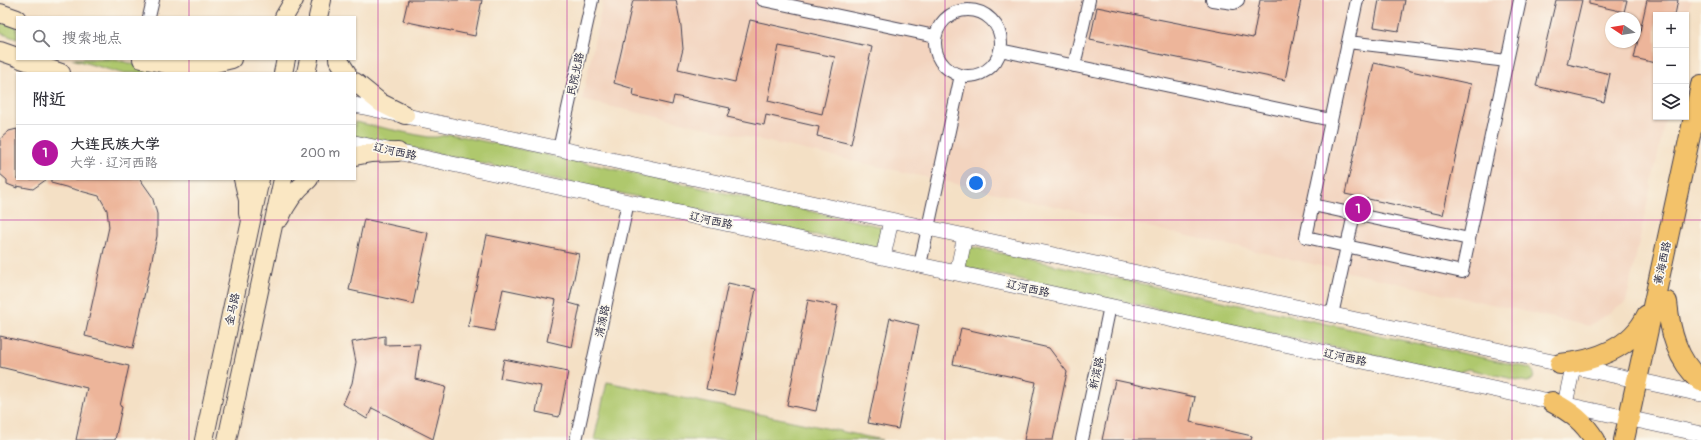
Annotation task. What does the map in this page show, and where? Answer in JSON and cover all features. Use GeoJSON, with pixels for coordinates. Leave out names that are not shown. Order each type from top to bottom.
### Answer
{"type":"FeatureCollection","features":[{"type":"Feature","properties":{"kind":"main road"},"geometry":{"type":"LineString","coordinates":[[285,16],[294,0]]}},
{"type":"Feature","properties":{"kind":"main road"},"geometry":{"type":"LineString","coordinates":[[295,16],[299,0]]}},
{"type":"Feature","properties":{"kind":"main road"},"geometry":{"type":"LineString","coordinates":[[318,16],[322,0]]}},
{"type":"Feature","properties":{"kind":"main road"},"geometry":{"type":"LineString","coordinates":[[325,0],[325,16]]}},
{"type":"Feature","properties":{"kind":"main road"},"geometry":{"type":"LineString","coordinates":[[0,13],[16,19]]}},
{"type":"Feature","properties":{"kind":"main road"},"geometry":{"type":"LineString","coordinates":[[0,51],[16,58]]}},
{"type":"Feature","properties":{"kind":"main road"},"geometry":{"type":"LineString","coordinates":[[24,60],[58,72]]}},
{"type":"Feature","properties":{"kind":"main road"},"geometry":{"type":"LineString","coordinates":[[147,60],[204,72]]}},
{"type":"Feature","properties":{"kind":"main road"},"geometry":{"type":"LineString","coordinates":[[177,66],[207,65],[228,60]]}},
{"type":"Feature","properties":{"kind":"main road"},"geometry":{"type":"LineString","coordinates":[[283,72],[286,60]]}},
{"type":"Feature","properties":{"kind":"main road"},"geometry":{"type":"LineString","coordinates":[[306,72],[309,60]]}},
{"type":"Feature","properties":{"kind":"main road"},"geometry":{"type":"LineString","coordinates":[[338,60],[346,72]]}},
{"type":"Feature","properties":{"kind":"main road"},"geometry":{"type":"LineString","coordinates":[[356,83],[381,103],[405,116]]}},
{"type":"Feature","properties":{"kind":"main road","name":"黄海西路"},"geometry":{"type":"LineString","coordinates":[[1624,440],[1635,419],[1661,301],[1701,86]]}},
{"type":"Feature","properties":{"kind":"main road","name":"黄海西路"},"geometry":{"type":"LineString","coordinates":[[1661,301],[1701,147]]}},
{"type":"Feature","properties":{"kind":"main road"},"geometry":{"type":"LineString","coordinates":[[356,156],[371,153],[398,152]]}},
{"type":"Feature","properties":{"kind":"main road"},"geometry":{"type":"LineString","coordinates":[[243,180],[248,200],[248,234]]}},
{"type":"Feature","properties":{"kind":"main road","name":"金马路"},"geometry":{"type":"LineString","coordinates":[[204,440],[260,180]]}},
{"type":"Feature","properties":{"kind":"main road","name":"金马路"},"geometry":{"type":"LineString","coordinates":[[227,440],[283,180]]}},
{"type":"Feature","properties":{"kind":"main road"},"geometry":{"type":"LineString","coordinates":[[270,239],[284,209],[301,186],[308,180]]}},
{"type":"Feature","properties":{"kind":"main road"},"geometry":{"type":"LineString","coordinates":[[1567,366],[1594,359],[1617,348],[1633,335],[1661,301],[1670,323],[1675,343],[1683,360],[1701,381]]}},
{"type":"Feature","properties":{"kind":"main road"},"geometry":{"type":"LineString","coordinates":[[1558,403],[1570,411],[1584,424],[1595,440]]}},
{"type":"Feature","properties":{"kind":"main road","name":"黄海西路"},"geometry":{"type":"LineString","coordinates":[[1635,419],[1637,440]]}},
{"type":"Feature","properties":{"kind":"street"},"geometry":{"type":"LineString","coordinates":[[150,16],[153,0]]}},
{"type":"Feature","properties":{"kind":"street","name":"民院北路"},"geometry":{"type":"LineString","coordinates":[[559,149],[592,0]]}},
{"type":"Feature","properties":{"kind":"street"},"geometry":{"type":"LineString","coordinates":[[763,0],[935,36]]}},
{"type":"Feature","properties":{"kind":"street"},"geometry":{"type":"LineString","coordinates":[[1074,66],[1089,0]]}},
{"type":"Feature","properties":{"kind":"street"},"geometry":{"type":"LineString","coordinates":[[1212,0],[1234,3],[1238,0]]}},
{"type":"Feature","properties":{"kind":"street"},"geometry":{"type":"LineString","coordinates":[[1357,0],[1306,238],[1462,272],[1520,0]]}},
{"type":"Feature","properties":{"kind":"street"},"geometry":{"type":"LineString","coordinates":[[976,5],[989,17],[998,29],[1001,40],[1000,50],[996,61],[988,69],[978,75],[967,76],[955,74],[946,68],[938,59],[935,48],[935,36],[939,26],[945,18],[954,12],[976,5]]}},
{"type":"Feature","properties":{"kind":"street"},"geometry":{"type":"LineString","coordinates":[[1348,42],[1507,61]]}},
{"type":"Feature","properties":{"kind":"street"},"geometry":{"type":"LineString","coordinates":[[1000,50],[1331,120]]}},
{"type":"Feature","properties":{"kind":"street"},"geometry":{"type":"LineString","coordinates":[[920,265],[961,75]]}},
{"type":"Feature","properties":{"kind":"street"},"geometry":{"type":"LineString","coordinates":[[356,105],[1701,394]]}},
{"type":"Feature","properties":{"kind":"street","name":"辽河西路"},"geometry":{"type":"LineString","coordinates":[[356,143],[1701,434]]}},
{"type":"Feature","properties":{"kind":"street","name":"清源路"},"geometry":{"type":"LineString","coordinates":[[576,440],[628,202]]}},
{"type":"Feature","properties":{"kind":"street"},"geometry":{"type":"LineString","coordinates":[[1313,205],[1469,240]]}},
{"type":"Feature","properties":{"kind":"street"},"geometry":{"type":"LineString","coordinates":[[1332,315],[1354,214]]}},
{"type":"Feature","properties":{"kind":"street"},"geometry":{"type":"LineString","coordinates":[[883,257],[891,220]]}},
{"type":"Feature","properties":{"kind":"street"},"geometry":{"type":"LineString","coordinates":[[957,273],[965,236]]}},
{"type":"Feature","properties":{"kind":"street","name":"新滨路"},"geometry":{"type":"LineString","coordinates":[[1082,440],[1110,306]]}},
{"type":"Feature","properties":{"kind":"street"},"geometry":{"type":"LineString","coordinates":[[1558,403],[1567,366]]}},
{"type":"Feature","properties":{"kind":"shaded area"},"geometry":{"type":"Polygon","coordinates":[[[603,0],[1691,0],[1688,12],[1653,12],[1653,120],[1665,120],[1626,302],[1589,326],[582,100],[603,0]]]}},
{"type":"Feature","properties":{"kind":"green space"},"geometry":{"type":"Polygon","coordinates":[[[0,21],[16,27],[16,39],[0,33],[0,21]]]}},
{"type":"Feature","properties":{"kind":"green space"},"geometry":{"type":"Polygon","coordinates":[[[76,60],[117,60],[166,72],[118,72],[76,60]]]}},
{"type":"Feature","properties":{"kind":"green space"},"geometry":{"type":"Polygon","coordinates":[[[356,122],[427,137],[437,137],[450,134],[879,226],[885,234],[883,242],[875,248],[356,136],[356,122]]]}},
{"type":"Feature","properties":{"kind":"green space"},"geometry":{"type":"Polygon","coordinates":[[[972,247],[1530,368],[1534,373],[1533,379],[1527,382],[1468,369],[1455,373],[967,268],[963,260],[964,251],[972,247]]]}},
{"type":"Feature","properties":{"kind":"green space"},"geometry":{"type":"Polygon","coordinates":[[[607,382],[882,440],[594,440],[607,382]]]}},
{"type":"Feature","properties":{"kind":"building"},"geometry":{"type":"Polygon","coordinates":[[[408,0],[482,0],[475,36],[403,21],[408,0]]]}},
{"type":"Feature","properties":{"kind":"building"},"geometry":{"type":"Polygon","coordinates":[[[633,0],[676,0],[681,26],[683,49],[678,69],[735,82],[750,20],[872,47],[851,144],[817,136],[819,127],[766,115],[764,125],[727,117],[730,108],[674,96],[672,105],[633,96],[634,89],[614,83],[633,0]],[[779,46],[768,101],[822,114],[835,57],[779,46]]]}},
{"type":"Feature","properties":{"kind":"building"},"geometry":{"type":"Polygon","coordinates":[[[1260,0],[1301,0],[1285,80],[1090,40],[1097,7],[1253,38],[1260,0]]]}},
{"type":"Feature","properties":{"kind":"building"},"geometry":{"type":"Polygon","coordinates":[[[1379,0],[1405,0],[1399,31],[1374,27],[1379,0]]]}},
{"type":"Feature","properties":{"kind":"building"},"geometry":{"type":"Polygon","coordinates":[[[1556,0],[1582,0],[1567,64],[1610,74],[1604,102],[1536,86],[1556,0]]]}},
{"type":"Feature","properties":{"kind":"building"},"geometry":{"type":"Polygon","coordinates":[[[1589,0],[1627,0],[1624,12],[1589,4],[1589,0]]]}},
{"type":"Feature","properties":{"kind":"building"},"geometry":{"type":"Polygon","coordinates":[[[1647,0],[1678,0],[1676,12],[1653,12],[1653,62],[1634,58],[1636,48],[1641,48],[1641,27],[1647,0]]]}},
{"type":"Feature","properties":{"kind":"building"},"geometry":{"type":"Polygon","coordinates":[[[1374,63],[1471,84],[1443,215],[1345,194],[1374,63]]]}},
{"type":"Feature","properties":{"kind":"building"},"geometry":{"type":"Polygon","coordinates":[[[16,129],[16,180],[46,180],[33,189],[17,186],[17,188],[7,184],[7,180],[0,174],[0,139],[9,131],[16,129]]]}},
{"type":"Feature","properties":{"kind":"building"},"geometry":{"type":"Polygon","coordinates":[[[51,180],[141,180],[152,196],[157,214],[157,236],[133,348],[85,336],[109,227],[107,210],[99,196],[51,183],[51,180]]]}},
{"type":"Feature","properties":{"kind":"building"},"geometry":{"type":"Polygon","coordinates":[[[364,219],[428,233],[413,304],[349,290],[364,219]]]}},
{"type":"Feature","properties":{"kind":"building"},"geometry":{"type":"Polygon","coordinates":[[[487,235],[579,254],[569,303],[580,306],[572,347],[547,341],[556,300],[503,289],[494,331],[468,326],[487,235]]]}},
{"type":"Feature","properties":{"kind":"building"},"geometry":{"type":"Polygon","coordinates":[[[728,283],[756,289],[734,395],[706,389],[728,283]]]}},
{"type":"Feature","properties":{"kind":"building"},"geometry":{"type":"Polygon","coordinates":[[[808,300],[838,306],[816,411],[787,405],[808,300]]]}},
{"type":"Feature","properties":{"kind":"building"},"geometry":{"type":"Polygon","coordinates":[[[890,318],[919,325],[898,429],[868,423],[890,318]]]}},
{"type":"Feature","properties":{"kind":"building"},"geometry":{"type":"Polygon","coordinates":[[[961,328],[1049,348],[1067,372],[1053,440],[1024,440],[1036,382],[953,364],[961,328]]]}},
{"type":"Feature","properties":{"kind":"building"},"geometry":{"type":"Polygon","coordinates":[[[0,336],[129,366],[120,406],[122,407],[115,440],[76,440],[87,388],[0,367],[0,336]]]}},
{"type":"Feature","properties":{"kind":"building"},"geometry":{"type":"Polygon","coordinates":[[[385,336],[385,345],[420,344],[415,379],[446,387],[433,439],[372,408],[367,419],[343,404],[352,383],[356,362],[352,342],[385,336]]]}},
{"type":"Feature","properties":{"kind":"building"},"geometry":{"type":"Polygon","coordinates":[[[504,359],[568,372],[559,417],[536,412],[541,386],[500,378],[504,359]]]}},
{"type":"Feature","properties":{"kind":"building"},"geometry":{"type":"Polygon","coordinates":[[[1115,380],[1195,397],[1190,422],[1252,436],[1251,440],[1102,440],[1115,380]]]}},
{"type":"Feature","properties":{"kind":"place","name":"大连民族大学"},"geometry":{"type":"Point","coordinates":[1358,209]}}]}
